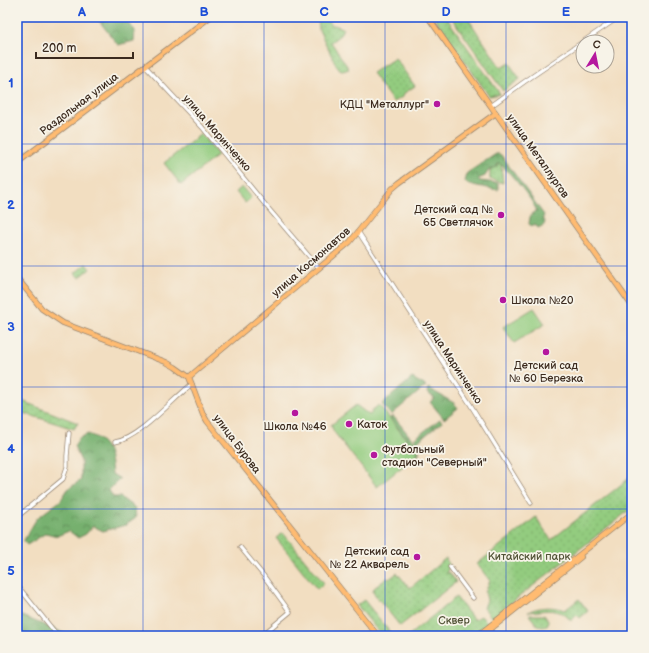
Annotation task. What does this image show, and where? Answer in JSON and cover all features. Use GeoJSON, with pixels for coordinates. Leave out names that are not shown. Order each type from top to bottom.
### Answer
{"type":"FeatureCollection","features":[{"type":"Feature","properties":{"kind":"main road","name":"Раздольная улица"},"geometry":{"type":"LineString","coordinates":[[17,163],[210,17]]}},
{"type":"Feature","properties":{"kind":"main road","name":"улица Металлургов"},"geometry":{"type":"LineString","coordinates":[[428,17],[632,306]]}},
{"type":"Feature","properties":{"kind":"main road","name":"улица Космонавтов"},"geometry":{"type":"LineString","coordinates":[[189,377],[350,242],[359,233],[392,189],[496,113]]}},
{"type":"Feature","properties":{"kind":"main road"},"geometry":{"type":"LineString","coordinates":[[17,278],[42,309],[63,323],[166,362],[189,377]]}},
{"type":"Feature","properties":{"kind":"main road","name":"улица Бурова"},"geometry":{"type":"LineString","coordinates":[[189,377],[207,421],[378,636]]}},
{"type":"Feature","properties":{"kind":"main road"},"geometry":{"type":"LineString","coordinates":[[477,636],[632,513]]}},
{"type":"Feature","properties":{"kind":"main road"},"geometry":{"type":"LineString","coordinates":[[482,636],[632,517]]}},
{"type":"Feature","properties":{"kind":"street"},"geometry":{"type":"LineString","coordinates":[[492,106],[524,82],[619,17]]}},
{"type":"Feature","properties":{"kind":"street","name":"улица Маринченко"},"geometry":{"type":"LineString","coordinates":[[145,66],[202,127],[268,208],[320,268]]}},
{"type":"Feature","properties":{"kind":"street","name":"улица Маринченко"},"geometry":{"type":"LineString","coordinates":[[359,233],[470,404],[531,503]]}},
{"type":"Feature","properties":{"kind":"street"},"geometry":{"type":"LineString","coordinates":[[115,442],[126,439],[158,415],[180,393],[192,384]]}},
{"type":"Feature","properties":{"kind":"street"},"geometry":{"type":"LineString","coordinates":[[17,518],[63,479],[67,467],[69,433]]}},
{"type":"Feature","properties":{"kind":"street"},"geometry":{"type":"LineString","coordinates":[[240,547],[290,612],[261,636]]}},
{"type":"Feature","properties":{"kind":"street"},"geometry":{"type":"LineString","coordinates":[[450,567],[473,598]]}},
{"type":"Feature","properties":{"kind":"street"},"geometry":{"type":"LineString","coordinates":[[17,585],[58,636]]}},
{"type":"Feature","properties":{"kind":"green space"},"geometry":{"type":"Polygon","coordinates":[[[96,17],[121,17],[135,30],[134,41],[118,45],[96,17]]]}},
{"type":"Feature","properties":{"kind":"green space"},"geometry":{"type":"Polygon","coordinates":[[[321,17],[335,17],[329,21],[332,26],[334,25],[343,28],[340,35],[331,42],[349,69],[343,71],[337,67],[319,30],[318,19],[321,17]]]}},
{"type":"Feature","properties":{"kind":"green space"},"geometry":{"type":"Polygon","coordinates":[[[434,17],[446,17],[500,94],[489,96],[434,17]]]}},
{"type":"Feature","properties":{"kind":"green space"},"geometry":{"type":"Polygon","coordinates":[[[451,17],[467,17],[501,68],[509,63],[520,79],[503,91],[451,17]]]}},
{"type":"Feature","properties":{"kind":"green space"},"geometry":{"type":"Polygon","coordinates":[[[395,58],[415,86],[403,94],[404,96],[393,102],[372,73],[395,58]]]}},
{"type":"Feature","properties":{"kind":"green space"},"geometry":{"type":"Polygon","coordinates":[[[201,134],[218,155],[181,185],[164,163],[201,134]]]}},
{"type":"Feature","properties":{"kind":"green space"},"geometry":{"type":"Polygon","coordinates":[[[496,154],[501,155],[544,215],[544,225],[538,228],[535,224],[531,226],[529,224],[530,217],[536,210],[531,200],[520,186],[499,163],[497,164],[497,167],[489,170],[485,176],[478,179],[480,181],[498,183],[498,190],[467,184],[465,182],[467,173],[496,154]]]}},
{"type":"Feature","properties":{"kind":"green space"},"geometry":{"type":"Polygon","coordinates":[[[499,163],[501,165],[503,183],[490,179],[490,170],[499,163]]]}},
{"type":"Feature","properties":{"kind":"green space"},"geometry":{"type":"Polygon","coordinates":[[[242,187],[251,198],[245,203],[236,192],[242,187]]]}},
{"type":"Feature","properties":{"kind":"green space"},"geometry":{"type":"Polygon","coordinates":[[[86,264],[90,269],[79,278],[75,273],[86,264]]]}},
{"type":"Feature","properties":{"kind":"green space"},"geometry":{"type":"Polygon","coordinates":[[[534,308],[545,324],[514,343],[503,327],[534,308]]]}},
{"type":"Feature","properties":{"kind":"green space"},"geometry":{"type":"Polygon","coordinates":[[[412,378],[426,386],[391,415],[382,404],[412,378]]]}},
{"type":"Feature","properties":{"kind":"green space"},"geometry":{"type":"Polygon","coordinates":[[[428,388],[454,403],[458,408],[444,419],[430,402],[435,398],[427,393],[428,388]]]}},
{"type":"Feature","properties":{"kind":"green space"},"geometry":{"type":"Polygon","coordinates":[[[17,399],[78,423],[74,429],[17,411],[17,399]]]}},
{"type":"Feature","properties":{"kind":"green space"},"geometry":{"type":"Polygon","coordinates":[[[356,405],[369,415],[372,413],[371,411],[379,405],[418,454],[377,487],[334,432],[331,425],[356,405]]]}},
{"type":"Feature","properties":{"kind":"green space"},"geometry":{"type":"Polygon","coordinates":[[[393,416],[417,445],[419,450],[419,454],[410,462],[404,457],[410,443],[390,418],[393,416]]]}},
{"type":"Feature","properties":{"kind":"green space"},"geometry":{"type":"Polygon","coordinates":[[[440,419],[442,422],[417,442],[414,439],[440,419]]]}},
{"type":"Feature","properties":{"kind":"green space"},"geometry":{"type":"Polygon","coordinates":[[[88,434],[100,440],[104,444],[109,454],[112,474],[120,479],[109,490],[113,497],[120,497],[135,508],[136,518],[126,525],[103,531],[93,526],[86,534],[78,538],[69,531],[57,536],[46,533],[27,545],[24,540],[37,518],[60,501],[68,489],[81,480],[81,461],[74,446],[79,438],[88,434]]]}},
{"type":"Feature","properties":{"kind":"green space","name":"Китайский парк"},"geometry":{"type":"Polygon","coordinates":[[[632,476],[632,508],[492,618],[484,608],[487,600],[485,592],[490,581],[477,564],[536,517],[551,540],[632,476]]]}},
{"type":"Feature","properties":{"kind":"green space"},"geometry":{"type":"Polygon","coordinates":[[[283,533],[324,583],[317,589],[276,538],[283,533]]]}},
{"type":"Feature","properties":{"kind":"green space"},"geometry":{"type":"Polygon","coordinates":[[[446,558],[449,567],[446,573],[450,573],[456,582],[400,626],[373,592],[374,588],[387,578],[389,579],[397,573],[410,588],[446,558]]]}},
{"type":"Feature","properties":{"kind":"green space","name":"Сквер"},"geometry":{"type":"Polygon","coordinates":[[[456,597],[474,620],[481,616],[488,623],[472,636],[408,636],[456,597]]]}},
{"type":"Feature","properties":{"kind":"green space"},"geometry":{"type":"Polygon","coordinates":[[[579,599],[588,611],[580,618],[577,615],[571,621],[562,613],[557,611],[546,610],[528,612],[546,607],[565,610],[579,599]]]}},
{"type":"Feature","properties":{"kind":"green space"},"geometry":{"type":"Polygon","coordinates":[[[364,600],[393,636],[382,636],[357,605],[364,600]]]}},
{"type":"Feature","properties":{"kind":"green space"},"geometry":{"type":"Polygon","coordinates":[[[17,614],[71,636],[17,636],[17,614]]]}},
{"type":"Feature","properties":{"kind":"green space"},"geometry":{"type":"Polygon","coordinates":[[[529,615],[544,615],[548,620],[548,624],[543,627],[538,626],[529,615]]]}},
{"type":"Feature","properties":{"kind":"place","name":"КДЦ \"Металлург\""},"geometry":{"type":"Point","coordinates":[437,104]}},
{"type":"Feature","properties":{"kind":"place","name":"Детский сад № 65 Светлячок"},"geometry":{"type":"Point","coordinates":[501,215]}},
{"type":"Feature","properties":{"kind":"place","name":"Школа №20"},"geometry":{"type":"Point","coordinates":[503,300]}},
{"type":"Feature","properties":{"kind":"place","name":"Детский сад № 60 Березка"},"geometry":{"type":"Point","coordinates":[546,352]}},
{"type":"Feature","properties":{"kind":"place","name":"Школа №46"},"geometry":{"type":"Point","coordinates":[295,413]}},
{"type":"Feature","properties":{"kind":"place","name":"Каток"},"geometry":{"type":"Point","coordinates":[349,424]}},
{"type":"Feature","properties":{"kind":"place","name":"Футбольный стадион \"Северный\""},"geometry":{"type":"Point","coordinates":[374,455]}},
{"type":"Feature","properties":{"kind":"place","name":"Детский сад № 22 Акварель"},"geometry":{"type":"Point","coordinates":[417,557]}}]}
